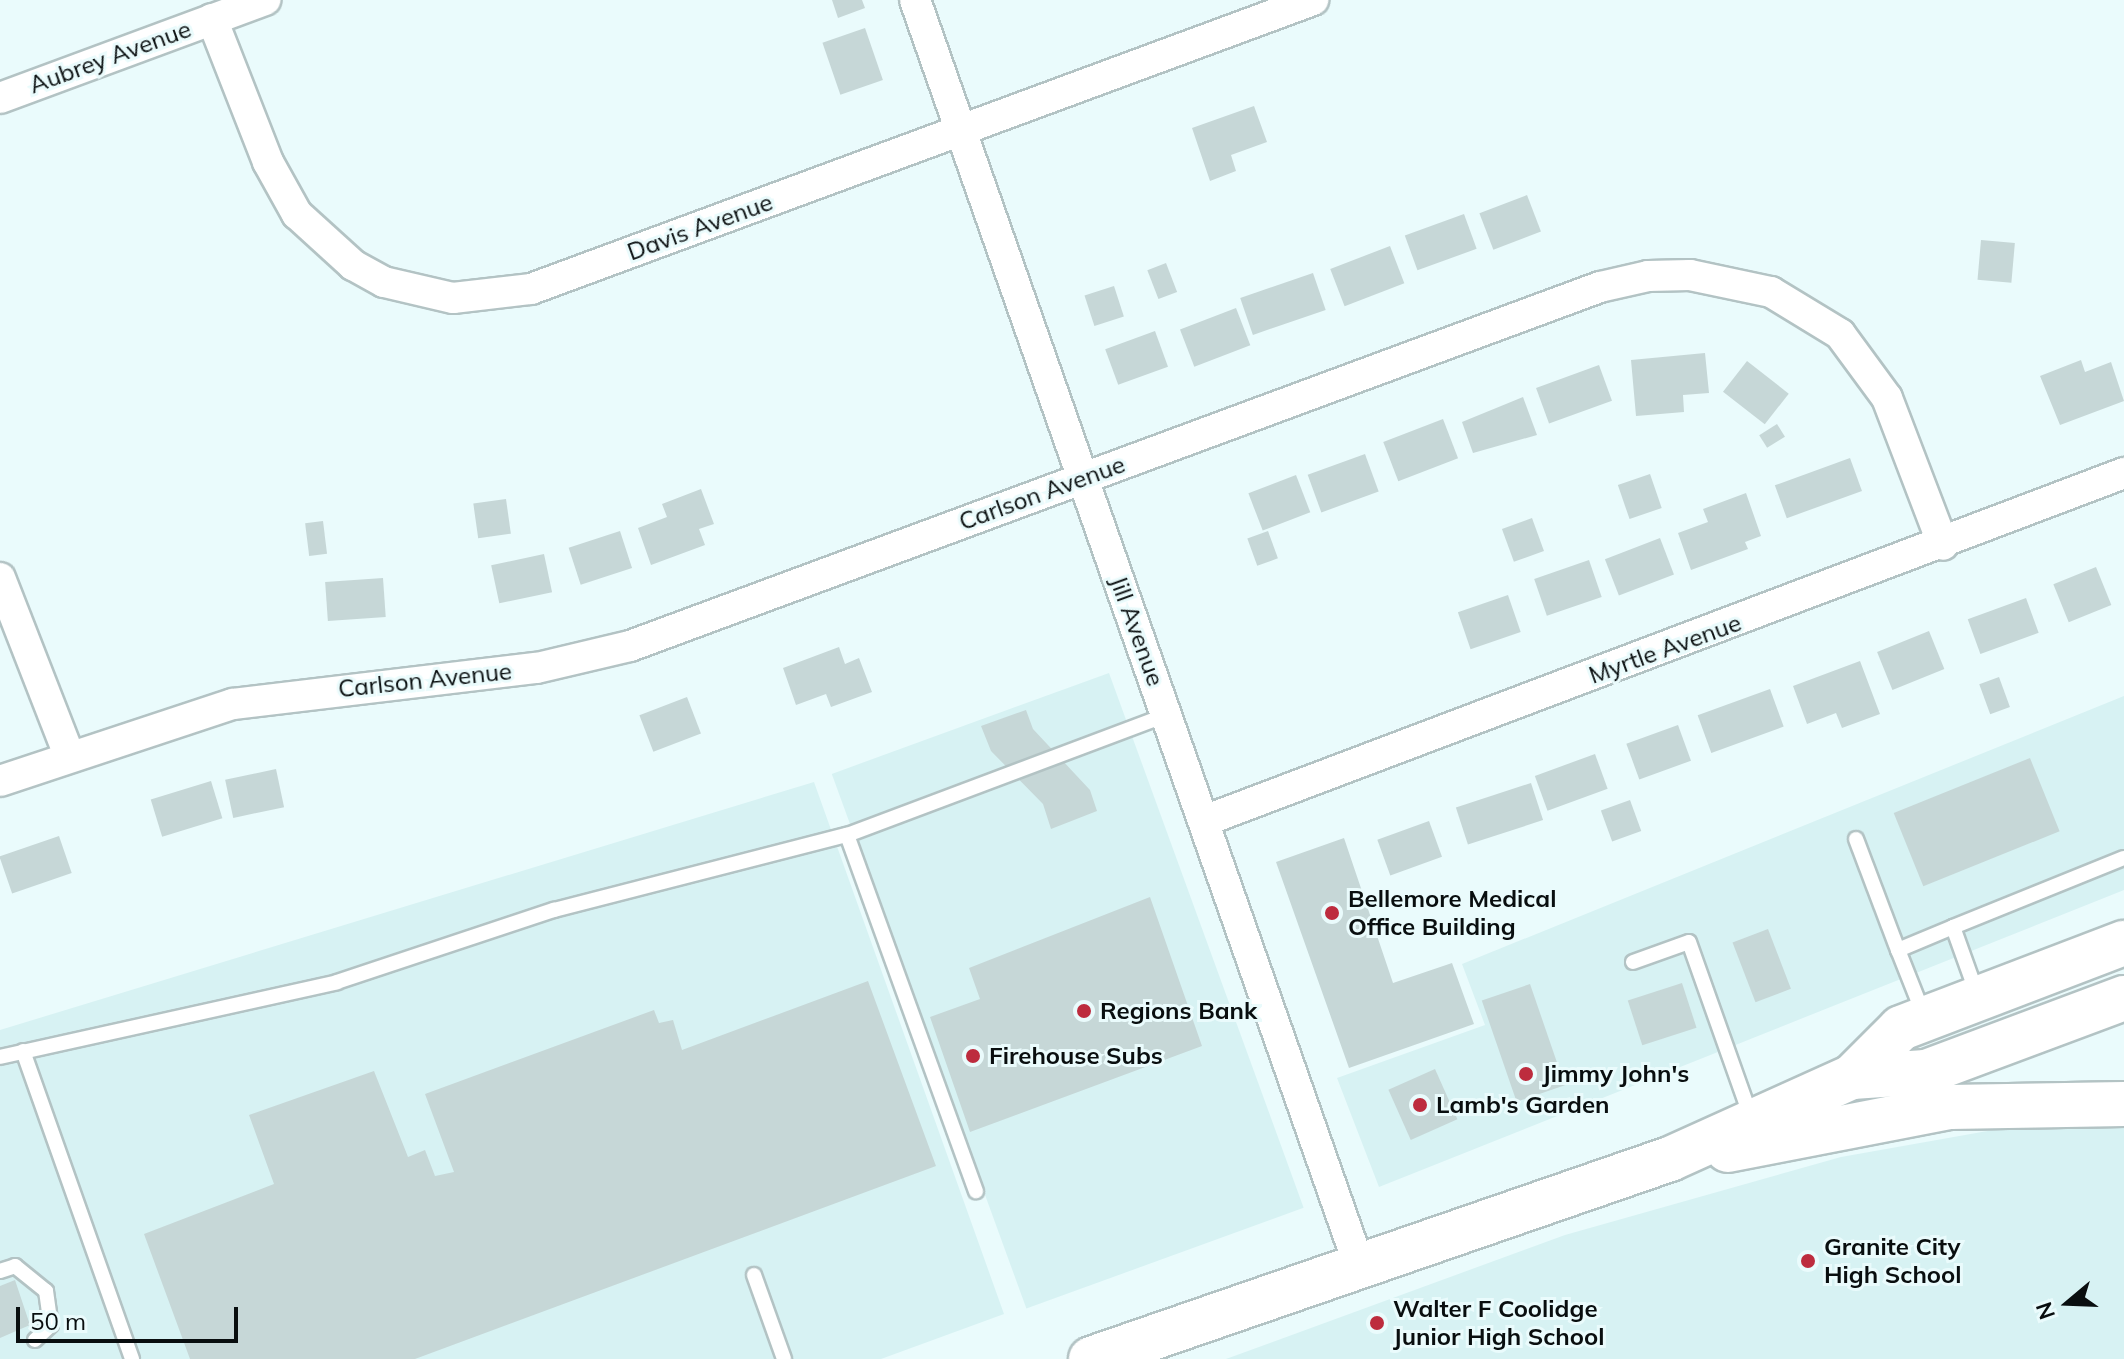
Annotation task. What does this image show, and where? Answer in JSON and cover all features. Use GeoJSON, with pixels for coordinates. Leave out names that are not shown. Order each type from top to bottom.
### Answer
{"type":"FeatureCollection","features":[{"type":"Feature","properties":{"kind":"main road"},"geometry":{"type":"LineString","coordinates":[[1091,1359],[1358,1262],[1670,1159],[1852,1077],[1901,1028],[2124,943]]}},
{"type":"Feature","properties":{"kind":"main road"},"geometry":{"type":"LineString","coordinates":[[1852,1077],[1926,1072],[2124,998]]}},
{"type":"Feature","properties":{"kind":"main road"},"geometry":{"type":"LineString","coordinates":[[1670,1159],[1950,1107],[2124,1104]]}},
{"type":"Feature","properties":{"kind":"street","name":"Aubrey Avenue"},"geometry":{"type":"LineString","coordinates":[[0,98],[265,0]]}},
{"type":"Feature","properties":{"kind":"street","name":"Jill Avenue"},"geometry":{"type":"LineString","coordinates":[[915,0],[1358,1262]]}},
{"type":"Feature","properties":{"kind":"street","name":"Davis Avenue"},"geometry":{"type":"LineString","coordinates":[[212,19],[268,162],[307,226],[384,282],[453,298],[531,289],[1313,0]]}},
{"type":"Feature","properties":{"kind":"street","name":"Carlson Avenue"},"geometry":{"type":"LineString","coordinates":[[0,781],[69,755],[233,704],[537,668],[630,646],[1600,287],[1690,275],[1771,292],[1840,334],[1887,398],[1943,545]]}},
{"type":"Feature","properties":{"kind":"street","name":"Myrtle Avenue"},"geometry":{"type":"LineString","coordinates":[[1204,821],[1943,545],[2124,473]]}},
{"type":"Feature","properties":{"kind":"street"},"geometry":{"type":"LineString","coordinates":[[0,578],[69,755]]}},
{"type":"Feature","properties":{"kind":"lane"},"geometry":{"type":"LineString","coordinates":[[0,1057],[337,982],[554,910],[847,835],[1167,715]]}},
{"type":"Feature","properties":{"kind":"lane"},"geometry":{"type":"LineString","coordinates":[[847,835],[976,1191]]}},
{"type":"Feature","properties":{"kind":"lane"},"geometry":{"type":"LineString","coordinates":[[1856,839],[1925,1019]]}},
{"type":"Feature","properties":{"kind":"lane"},"geometry":{"type":"LineString","coordinates":[[1898,950],[2124,858]]}},
{"type":"Feature","properties":{"kind":"lane"},"geometry":{"type":"LineString","coordinates":[[1953,927],[1979,999]]}},
{"type":"Feature","properties":{"kind":"lane"},"geometry":{"type":"LineString","coordinates":[[1633,962],[1689,942],[1753,1122]]}},
{"type":"Feature","properties":{"kind":"lane"},"geometry":{"type":"LineString","coordinates":[[23,1051],[132,1359]]}},
{"type":"Feature","properties":{"kind":"lane"},"geometry":{"type":"LineString","coordinates":[[0,1271],[15,1266],[46,1291],[51,1325],[35,1340]]}},
{"type":"Feature","properties":{"kind":"lane"},"geometry":{"type":"LineString","coordinates":[[754,1275],[784,1359]]}},
{"type":"Feature","properties":{"kind":"shaded area"},"geometry":{"type":"Polygon","coordinates":[[[1109,673],[1304,1208],[1026,1309],[832,774],[1109,673]]]}},
{"type":"Feature","properties":{"kind":"shaded area"},"geometry":{"type":"Polygon","coordinates":[[[2124,696],[2124,890],[1379,1187],[1337,1078],[1485,1025],[1462,964],[2124,696]]]}},
{"type":"Feature","properties":{"kind":"shaded area"},"geometry":{"type":"Polygon","coordinates":[[[814,782],[1004,1314],[881,1359],[0,1359],[0,1030],[814,782]]]}},
{"type":"Feature","properties":{"kind":"shaded area","name":"Granite City High School"},"geometry":{"type":"Polygon","coordinates":[[[2049,1120],[2124,1122],[2124,1359],[1226,1359],[1565,1235],[1841,1157],[2049,1120]]]}},
{"type":"Feature","properties":{"kind":"building"},"geometry":{"type":"Polygon","coordinates":[[[832,0],[862,0],[865,8],[838,18],[832,0]]]}},
{"type":"Feature","properties":{"kind":"building"},"geometry":{"type":"Polygon","coordinates":[[[865,28],[883,80],[840,95],[822,43],[865,28]]]}},
{"type":"Feature","properties":{"kind":"building"},"geometry":{"type":"Polygon","coordinates":[[[1254,106],[1267,142],[1231,155],[1236,171],[1210,181],[1192,128],[1254,106]]]}},
{"type":"Feature","properties":{"kind":"building"},"geometry":{"type":"Polygon","coordinates":[[[1527,195],[1541,231],[1493,250],[1479,213],[1527,195]]]}},
{"type":"Feature","properties":{"kind":"building"},"geometry":{"type":"Polygon","coordinates":[[[1464,214],[1477,249],[1417,270],[1405,236],[1464,214]]]}},
{"type":"Feature","properties":{"kind":"building"},"geometry":{"type":"Polygon","coordinates":[[[1981,240],[2015,243],[2011,283],[1978,280],[1981,240]]]}},
{"type":"Feature","properties":{"kind":"building"},"geometry":{"type":"Polygon","coordinates":[[[1390,246],[1404,283],[1345,306],[1330,269],[1390,246]]]}},
{"type":"Feature","properties":{"kind":"building"},"geometry":{"type":"Polygon","coordinates":[[[1166,263],[1177,292],[1158,299],[1147,270],[1166,263]]]}},
{"type":"Feature","properties":{"kind":"building"},"geometry":{"type":"Polygon","coordinates":[[[1313,273],[1326,310],[1253,335],[1240,298],[1313,273]]]}},
{"type":"Feature","properties":{"kind":"building"},"geometry":{"type":"Polygon","coordinates":[[[1114,286],[1124,316],[1094,326],[1085,296],[1114,286]]]}},
{"type":"Feature","properties":{"kind":"building"},"geometry":{"type":"Polygon","coordinates":[[[1236,308],[1250,345],[1194,367],[1180,330],[1236,308]]]}},
{"type":"Feature","properties":{"kind":"building"},"geometry":{"type":"Polygon","coordinates":[[[1155,331],[1168,367],[1118,385],[1105,349],[1155,331]]]}},
{"type":"Feature","properties":{"kind":"building"},"geometry":{"type":"Polygon","coordinates":[[[1705,353],[1709,393],[1683,395],[1684,412],[1636,416],[1631,360],[1705,353]]]}},
{"type":"Feature","properties":{"kind":"building"},"geometry":{"type":"Polygon","coordinates":[[[2081,360],[2085,372],[2111,362],[2124,401],[2060,425],[2040,376],[2081,360]]]}},
{"type":"Feature","properties":{"kind":"building"},"geometry":{"type":"Polygon","coordinates":[[[1747,361],[1789,394],[1765,424],[1723,392],[1747,361]]]}},
{"type":"Feature","properties":{"kind":"building"},"geometry":{"type":"Polygon","coordinates":[[[1599,365],[1612,401],[1549,424],[1536,388],[1599,365]]]}},
{"type":"Feature","properties":{"kind":"building"},"geometry":{"type":"Polygon","coordinates":[[[1523,397],[1537,435],[1473,453],[1462,422],[1523,397]]]}},
{"type":"Feature","properties":{"kind":"building"},"geometry":{"type":"Polygon","coordinates":[[[1443,419],[1458,458],[1398,481],[1383,442],[1443,419]]]}},
{"type":"Feature","properties":{"kind":"building"},"geometry":{"type":"Polygon","coordinates":[[[1777,424],[1785,437],[1767,448],[1759,435],[1777,424]]]}},
{"type":"Feature","properties":{"kind":"building"},"geometry":{"type":"Polygon","coordinates":[[[1365,454],[1379,492],[1321,512],[1308,475],[1365,454]]]}},
{"type":"Feature","properties":{"kind":"building"},"geometry":{"type":"Polygon","coordinates":[[[1850,458],[1862,491],[1787,518],[1775,485],[1850,458]]]}},
{"type":"Feature","properties":{"kind":"building"},"geometry":{"type":"Polygon","coordinates":[[[1650,474],[1662,508],[1630,519],[1618,485],[1650,474]]]}},
{"type":"Feature","properties":{"kind":"building"},"geometry":{"type":"Polygon","coordinates":[[[1296,475],[1310,512],[1263,531],[1248,493],[1296,475]]]}},
{"type":"Feature","properties":{"kind":"building"},"geometry":{"type":"Polygon","coordinates":[[[701,489],[714,524],[699,529],[705,545],[651,565],[638,528],[667,517],[662,504],[701,489]]]}},
{"type":"Feature","properties":{"kind":"building"},"geometry":{"type":"Polygon","coordinates":[[[1746,493],[1761,536],[1745,542],[1748,549],[1691,570],[1678,533],[1708,522],[1703,509],[1746,493]]]}},
{"type":"Feature","properties":{"kind":"building"},"geometry":{"type":"Polygon","coordinates":[[[506,499],[511,534],[478,538],[473,504],[506,499]]]}},
{"type":"Feature","properties":{"kind":"building"},"geometry":{"type":"Polygon","coordinates":[[[1532,518],[1544,551],[1514,562],[1502,529],[1532,518]]]}},
{"type":"Feature","properties":{"kind":"building"},"geometry":{"type":"Polygon","coordinates":[[[323,521],[327,554],[309,556],[305,523],[323,521]]]}},
{"type":"Feature","properties":{"kind":"building"},"geometry":{"type":"Polygon","coordinates":[[[620,531],[632,568],[581,585],[569,548],[620,531]]]}},
{"type":"Feature","properties":{"kind":"building"},"geometry":{"type":"Polygon","coordinates":[[[1268,531],[1278,558],[1257,566],[1247,539],[1268,531]]]}},
{"type":"Feature","properties":{"kind":"building"},"geometry":{"type":"Polygon","coordinates":[[[1660,538],[1674,574],[1619,596],[1605,559],[1660,538]]]}},
{"type":"Feature","properties":{"kind":"building"},"geometry":{"type":"Polygon","coordinates":[[[544,554],[552,592],[499,603],[491,565],[544,554]]]}},
{"type":"Feature","properties":{"kind":"building"},"geometry":{"type":"Polygon","coordinates":[[[1589,560],[1602,597],[1547,616],[1534,579],[1589,560]]]}},
{"type":"Feature","properties":{"kind":"building"},"geometry":{"type":"Polygon","coordinates":[[[2096,567],[2111,605],[2069,622],[2053,584],[2096,567]]]}},
{"type":"Feature","properties":{"kind":"building"},"geometry":{"type":"Polygon","coordinates":[[[383,578],[386,617],[328,621],[325,582],[383,578]]]}},
{"type":"Feature","properties":{"kind":"building"},"geometry":{"type":"Polygon","coordinates":[[[1508,595],[1521,632],[1471,649],[1458,612],[1508,595]]]}},
{"type":"Feature","properties":{"kind":"building"},"geometry":{"type":"Polygon","coordinates":[[[2026,598],[2039,633],[1980,654],[1968,619],[2026,598]]]}},
{"type":"Feature","properties":{"kind":"building"},"geometry":{"type":"Polygon","coordinates":[[[1929,631],[1944,669],[1892,690],[1877,652],[1929,631]]]}},
{"type":"Feature","properties":{"kind":"building"},"geometry":{"type":"Polygon","coordinates":[[[839,647],[845,664],[859,658],[872,692],[831,707],[826,694],[796,705],[783,668],[839,647]]]}},
{"type":"Feature","properties":{"kind":"building"},"geometry":{"type":"Polygon","coordinates":[[[1860,661],[1880,714],[1842,728],[1836,713],[1807,724],[1793,686],[1860,661]]]}},
{"type":"Feature","properties":{"kind":"building"},"geometry":{"type":"Polygon","coordinates":[[[1999,677],[2010,707],[1990,714],[1979,684],[1999,677]]]}},
{"type":"Feature","properties":{"kind":"building"},"geometry":{"type":"Polygon","coordinates":[[[1770,689],[1784,727],[1711,753],[1698,715],[1770,689]]]}},
{"type":"Feature","properties":{"kind":"building"},"geometry":{"type":"Polygon","coordinates":[[[687,697],[701,733],[653,752],[639,715],[687,697]]]}},
{"type":"Feature","properties":{"kind":"building"},"geometry":{"type":"Polygon","coordinates":[[[1026,710],[1033,729],[1090,790],[1097,811],[1051,829],[1043,804],[991,751],[981,726],[1026,710]]]}},
{"type":"Feature","properties":{"kind":"building"},"geometry":{"type":"Polygon","coordinates":[[[1678,725],[1691,761],[1639,780],[1626,744],[1678,725]]]}},
{"type":"Feature","properties":{"kind":"building"},"geometry":{"type":"Polygon","coordinates":[[[1595,754],[1608,789],[1548,811],[1535,776],[1595,754]]]}},
{"type":"Feature","properties":{"kind":"building"},"geometry":{"type":"Polygon","coordinates":[[[2030,758],[2060,831],[1923,886],[1894,813],[2030,758]]]}},
{"type":"Feature","properties":{"kind":"building"},"geometry":{"type":"Polygon","coordinates":[[[276,769],[284,807],[233,818],[225,780],[276,769]]]}},
{"type":"Feature","properties":{"kind":"building"},"geometry":{"type":"Polygon","coordinates":[[[211,781],[222,818],[162,837],[151,799],[211,781]]]}},
{"type":"Feature","properties":{"kind":"building"},"geometry":{"type":"Polygon","coordinates":[[[1531,783],[1543,820],[1468,845],[1456,807],[1531,783]]]}},
{"type":"Feature","properties":{"kind":"building"},"geometry":{"type":"Polygon","coordinates":[[[1630,800],[1641,831],[1612,842],[1601,811],[1630,800]]]}},
{"type":"Feature","properties":{"kind":"building"},"geometry":{"type":"Polygon","coordinates":[[[1429,821],[1442,857],[1390,876],[1377,840],[1429,821]]]}},
{"type":"Feature","properties":{"kind":"building"},"geometry":{"type":"Polygon","coordinates":[[[59,836],[72,873],[12,893],[0,856],[59,836]]]}},
{"type":"Feature","properties":{"kind":"building","name":"Bellemore Medical Office Building"},"geometry":{"type":"Polygon","coordinates":[[[1344,838],[1393,983],[1452,963],[1474,1024],[1349,1068],[1276,862],[1344,838]]]}},
{"type":"Feature","properties":{"kind":"building"},"geometry":{"type":"Polygon","coordinates":[[[1150,897],[1202,1046],[970,1132],[930,1017],[980,999],[969,968],[1150,897]]]}},
{"type":"Feature","properties":{"kind":"building"},"geometry":{"type":"Polygon","coordinates":[[[1768,929],[1791,989],[1755,1002],[1733,943],[1768,929]]]}},
{"type":"Feature","properties":{"kind":"building"},"geometry":{"type":"Polygon","coordinates":[[[868,981],[936,1166],[415,1359],[190,1359],[144,1234],[274,1184],[249,1115],[374,1071],[408,1157],[425,1150],[435,1176],[454,1172],[425,1094],[654,1010],[659,1023],[673,1020],[682,1050],[868,981]]]}},
{"type":"Feature","properties":{"kind":"building"},"geometry":{"type":"Polygon","coordinates":[[[1682,983],[1697,1028],[1642,1045],[1628,1001],[1682,983]]]}},
{"type":"Feature","properties":{"kind":"building"},"geometry":{"type":"Polygon","coordinates":[[[1530,984],[1565,1085],[1517,1102],[1482,1001],[1530,984]]]}},
{"type":"Feature","properties":{"kind":"building"},"geometry":{"type":"Polygon","coordinates":[[[1435,1069],[1457,1119],[1411,1140],[1388,1090],[1435,1069]]]}},
{"type":"Feature","properties":{"kind":"building"},"geometry":{"type":"Polygon","coordinates":[[[15,1280],[30,1325],[0,1338],[0,1286],[15,1280]]]}},
{"type":"Feature","properties":{"kind":"place","name":"Bellemore Medical Office Building"},"geometry":{"type":"Point","coordinates":[1332,913]}},
{"type":"Feature","properties":{"kind":"place","name":"Regions Bank"},"geometry":{"type":"Point","coordinates":[1084,1011]}},
{"type":"Feature","properties":{"kind":"place","name":"Firehouse Subs"},"geometry":{"type":"Point","coordinates":[973,1056]}},
{"type":"Feature","properties":{"kind":"place","name":"Jimmy John's"},"geometry":{"type":"Point","coordinates":[1526,1074]}},
{"type":"Feature","properties":{"kind":"place","name":"Lamb's Garden"},"geometry":{"type":"Point","coordinates":[1420,1105]}},
{"type":"Feature","properties":{"kind":"place","name":"Granite City High School"},"geometry":{"type":"Point","coordinates":[1808,1261]}},
{"type":"Feature","properties":{"kind":"place","name":"Walter F Coolidge Junior High School"},"geometry":{"type":"Point","coordinates":[1377,1323]}}]}
